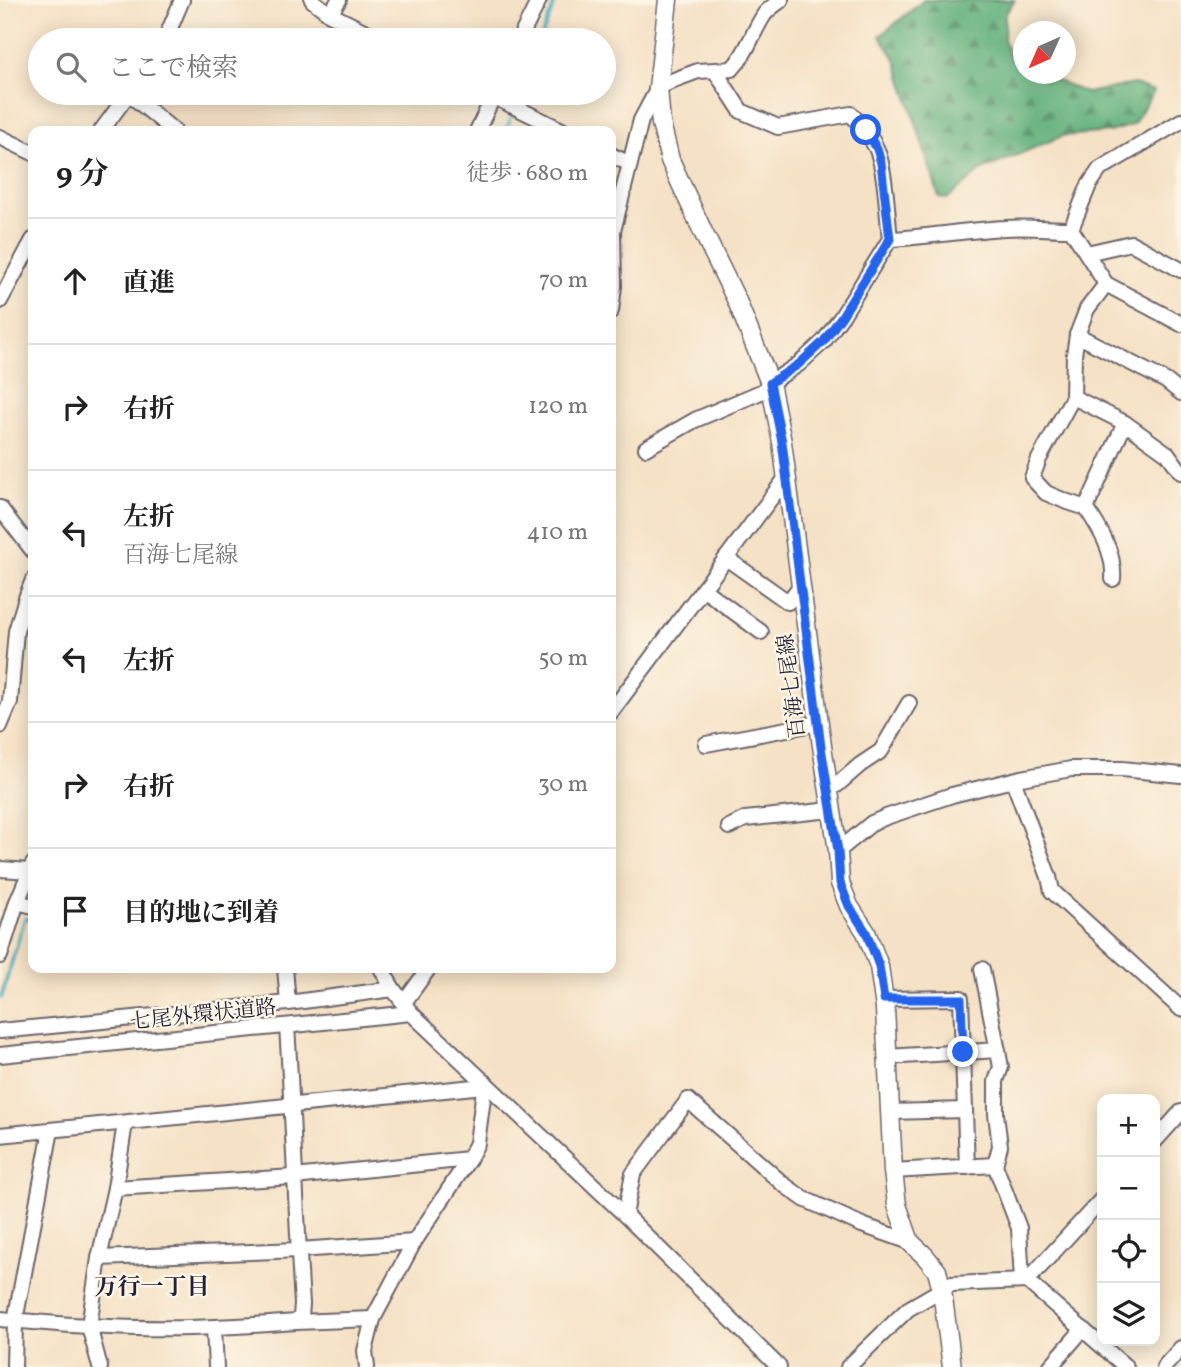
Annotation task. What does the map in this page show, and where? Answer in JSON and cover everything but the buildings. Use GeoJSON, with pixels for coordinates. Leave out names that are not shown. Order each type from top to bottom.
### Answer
{"type":"FeatureCollection","features":[{"type":"Feature","properties":{"kind":"main road","name":"百海七尾線"},"geometry":{"type":"LineString","coordinates":[[668,0],[658,88],[662,123],[670,160],[737,301],[770,383],[782,442],[838,851],[840,883],[849,906],[866,932],[879,966],[884,999],[897,1205],[910,1242],[937,1271],[952,1367]]}},
{"type":"Feature","properties":{"kind":"street"},"geometry":{"type":"LineString","coordinates":[[171,28],[182,0]]}},
{"type":"Feature","properties":{"kind":"street"},"geometry":{"type":"LineString","coordinates":[[312,0],[330,14],[358,28]]}},
{"type":"Feature","properties":{"kind":"street"},"geometry":{"type":"LineString","coordinates":[[330,14],[339,0]]}},
{"type":"Feature","properties":{"kind":"street"},"geometry":{"type":"LineString","coordinates":[[525,28],[539,0]]}},
{"type":"Feature","properties":{"kind":"street"},"geometry":{"type":"LineString","coordinates":[[616,218],[642,120],[658,88],[698,71],[732,69],[743,56],[763,16],[781,0]]}},
{"type":"Feature","properties":{"kind":"street"},"geometry":{"type":"LineString","coordinates":[[646,448],[695,420],[763,391],[770,383],[799,364],[824,341],[890,239],[877,149],[866,130],[851,114],[778,127],[741,111],[716,71]]}},
{"type":"Feature","properties":{"kind":"street"},"geometry":{"type":"LineString","coordinates":[[105,126],[120,105]]}},
{"type":"Feature","properties":{"kind":"street"},"geometry":{"type":"LineString","coordinates":[[144,105],[168,126]]}},
{"type":"Feature","properties":{"kind":"street"},"geometry":{"type":"LineString","coordinates":[[479,126],[488,105]]}},
{"type":"Feature","properties":{"kind":"street"},"geometry":{"type":"LineString","coordinates":[[513,105],[554,126]]}},
{"type":"Feature","properties":{"kind":"street"},"geometry":{"type":"LineString","coordinates":[[1071,229],[1089,185],[1100,169],[1181,121]]}},
{"type":"Feature","properties":{"kind":"street"},"geometry":{"type":"LineString","coordinates":[[0,136],[28,150]]}},
{"type":"Feature","properties":{"kind":"street"},"geometry":{"type":"LineString","coordinates":[[616,158],[629,164]]}},
{"type":"Feature","properties":{"kind":"street"},"geometry":{"type":"LineString","coordinates":[[890,239],[1009,227],[1071,229]]}},
{"type":"Feature","properties":{"kind":"street"},"geometry":{"type":"LineString","coordinates":[[1071,229],[1106,284],[1181,324]]}},
{"type":"Feature","properties":{"kind":"street"},"geometry":{"type":"LineString","coordinates":[[1087,253],[1131,243],[1181,270]]}},
{"type":"Feature","properties":{"kind":"street"},"geometry":{"type":"LineString","coordinates":[[0,301],[28,249]]}},
{"type":"Feature","properties":{"kind":"street"},"geometry":{"type":"LineString","coordinates":[[1106,284],[1087,309],[1077,335],[1073,397],[1039,459],[1032,478],[1046,493],[1086,508],[1102,533],[1114,567],[1113,579]]}},
{"type":"Feature","properties":{"kind":"street"},"geometry":{"type":"LineString","coordinates":[[1077,335],[1166,381],[1181,393]]}},
{"type":"Feature","properties":{"kind":"street"},"geometry":{"type":"LineString","coordinates":[[1073,397],[1125,423],[1168,454],[1181,472]]}},
{"type":"Feature","properties":{"kind":"street"},"geometry":{"type":"LineString","coordinates":[[1086,508],[1125,423]]}},
{"type":"Feature","properties":{"kind":"street"},"geometry":{"type":"LineString","coordinates":[[616,705],[786,478]]}},
{"type":"Feature","properties":{"kind":"street"},"geometry":{"type":"LineString","coordinates":[[0,508],[28,544]]}},
{"type":"Feature","properties":{"kind":"street"},"geometry":{"type":"LineString","coordinates":[[726,558],[788,602],[801,585]]}},
{"type":"Feature","properties":{"kind":"street"},"geometry":{"type":"LineString","coordinates":[[703,589],[761,632]]}},
{"type":"Feature","properties":{"kind":"street"},"geometry":{"type":"LineString","coordinates":[[0,726],[16,632],[28,593]]}},
{"type":"Feature","properties":{"kind":"street"},"geometry":{"type":"LineString","coordinates":[[827,782],[837,785],[881,751],[909,703]]}},
{"type":"Feature","properties":{"kind":"street"},"geometry":{"type":"LineString","coordinates":[[706,744],[819,723]]}},
{"type":"Feature","properties":{"kind":"street"},"geometry":{"type":"LineString","coordinates":[[838,851],[872,824],[886,817],[953,795],[1013,780],[1071,769],[1122,769],[1181,775]]}},
{"type":"Feature","properties":{"kind":"street"},"geometry":{"type":"LineString","coordinates":[[1013,780],[1052,891],[1181,1009]]}},
{"type":"Feature","properties":{"kind":"street"},"geometry":{"type":"LineString","coordinates":[[729,827],[745,819],[831,810]]}},
{"type":"Feature","properties":{"kind":"street"},"geometry":{"type":"LineString","coordinates":[[0,869],[28,868]]}},
{"type":"Feature","properties":{"kind":"street"},"geometry":{"type":"LineString","coordinates":[[0,956],[28,875]]}},
{"type":"Feature","properties":{"kind":"street"},"geometry":{"type":"LineString","coordinates":[[17,902],[28,905]]}},
{"type":"Feature","properties":{"kind":"street"},"geometry":{"type":"LineString","coordinates":[[982,969],[1001,1067],[996,1081],[1000,1146],[995,1166],[1019,1228],[1025,1281]]}},
{"type":"Feature","properties":{"kind":"street"},"geometry":{"type":"LineString","coordinates":[[285,973],[288,1003]]}},
{"type":"Feature","properties":{"kind":"street"},"geometry":{"type":"LineString","coordinates":[[384,973],[407,1008],[625,1215],[779,1367]]}},
{"type":"Feature","properties":{"kind":"street"},"geometry":{"type":"LineString","coordinates":[[407,1008],[426,973]]}},
{"type":"Feature","properties":{"kind":"street","name":"七尾外環状道路"},"geometry":{"type":"LineString","coordinates":[[0,1031],[288,1003],[393,989]]}},
{"type":"Feature","properties":{"kind":"street"},"geometry":{"type":"LineString","coordinates":[[884,999],[961,999],[967,1167]]}},
{"type":"Feature","properties":{"kind":"street","name":"七尾外環状道路"},"geometry":{"type":"LineString","coordinates":[[0,1055],[287,1026],[407,1008]]}},
{"type":"Feature","properties":{"kind":"street"},"geometry":{"type":"LineString","coordinates":[[287,1026],[302,1304],[301,1316],[296,1322]]}},
{"type":"Feature","properties":{"kind":"street"},"geometry":{"type":"LineString","coordinates":[[887,1057],[998,1050]]}},
{"type":"Feature","properties":{"kind":"street"},"geometry":{"type":"LineString","coordinates":[[0,1135],[474,1087],[485,1082]]}},
{"type":"Feature","properties":{"kind":"street"},"geometry":{"type":"LineString","coordinates":[[367,1367],[365,1351],[373,1319],[414,1242],[477,1143],[485,1082]]}},
{"type":"Feature","properties":{"kind":"street"},"geometry":{"type":"LineString","coordinates":[[625,1215],[633,1174],[688,1100],[783,1184],[804,1199],[862,1225],[910,1242]]}},
{"type":"Feature","properties":{"kind":"street"},"geometry":{"type":"LineString","coordinates":[[890,1112],[965,1110]]}},
{"type":"Feature","properties":{"kind":"street"},"geometry":{"type":"LineString","coordinates":[[1160,1135],[1181,1112]]}},
{"type":"Feature","properties":{"kind":"street"},"geometry":{"type":"LineString","coordinates":[[100,1367],[89,1326],[125,1123]]}},
{"type":"Feature","properties":{"kind":"street"},"geometry":{"type":"LineString","coordinates":[[15,1367],[15,1321],[51,1130]]}},
{"type":"Feature","properties":{"kind":"street"},"geometry":{"type":"LineString","coordinates":[[115,1188],[294,1177],[469,1159]]}},
{"type":"Feature","properties":{"kind":"street"},"geometry":{"type":"LineString","coordinates":[[893,1171],[995,1166]]}},
{"type":"Feature","properties":{"kind":"street"},"geometry":{"type":"LineString","coordinates":[[1025,1281],[1097,1204]]}},
{"type":"Feature","properties":{"kind":"street"},"geometry":{"type":"LineString","coordinates":[[99,1258],[299,1250],[414,1242]]}},
{"type":"Feature","properties":{"kind":"street"},"geometry":{"type":"LineString","coordinates":[[848,1367],[908,1309],[951,1284],[1025,1281],[1126,1367]]}},
{"type":"Feature","properties":{"kind":"street"},"geometry":{"type":"LineString","coordinates":[[0,1319],[89,1326],[214,1328],[373,1319]]}},
{"type":"Feature","properties":{"kind":"street"},"geometry":{"type":"LineString","coordinates":[[214,1328],[216,1367]]}},
{"type":"Feature","properties":{"kind":"street"},"geometry":{"type":"LineString","coordinates":[[1050,1367],[1083,1329]]}},
{"type":"Feature","properties":{"kind":"street"},"geometry":{"type":"LineString","coordinates":[[1164,1367],[1181,1348]]}},
{"type":"Feature","properties":{"kind":"green space"},"geometry":{"type":"Polygon","coordinates":[[[924,0],[1015,0],[1005,15],[1004,41],[1013,60],[1013,84],[1065,84],[1086,93],[1134,84],[1154,91],[1133,125],[1109,132],[1062,136],[980,171],[947,199],[939,197],[896,60],[880,36],[924,0]]]}},
{"type":"Feature","properties":{"kind":"waterway"},"geometry":{"type":"LineString","coordinates":[[545,28],[556,0]]}},
{"type":"Feature","properties":{"kind":"waterway"},"geometry":{"type":"LineString","coordinates":[[507,126],[514,111]]}},
{"type":"Feature","properties":{"kind":"waterway"},"geometry":{"type":"LineString","coordinates":[[1,998],[25,918],[28,919]]}},
{"type":"Feature","properties":{"kind":"district","name":"万行一丁目"},"geometry":{"type":"Point","coordinates":[152,1286]}},
{"type":"Feature","properties":{"kind":"route"},"geometry":{"type":"LineString","coordinates":[[866,130],[877,149],[881,163],[890,239],[824,341],[799,364],[770,383],[782,442],[821,747],[838,851],[840,883],[849,906],[866,932],[879,966],[884,999],[961,999],[963,1052]]}}]}
